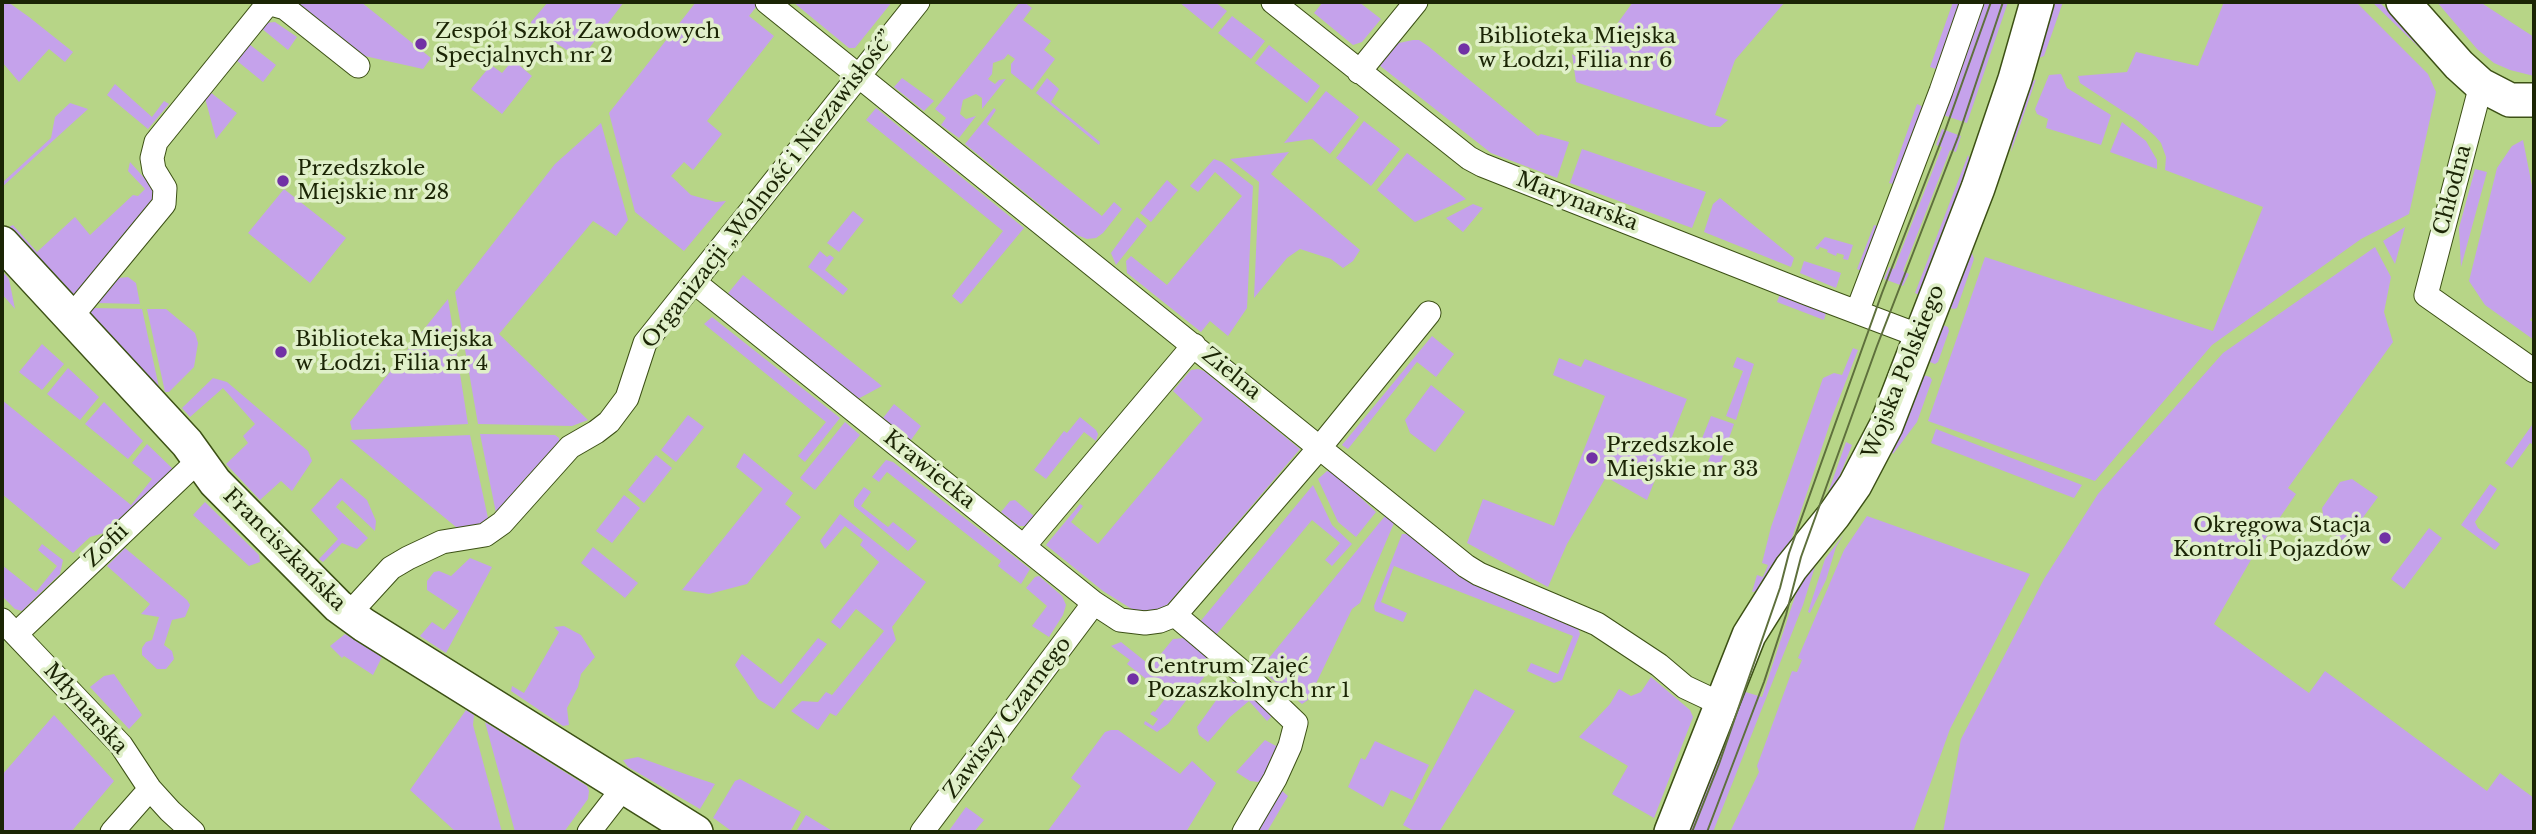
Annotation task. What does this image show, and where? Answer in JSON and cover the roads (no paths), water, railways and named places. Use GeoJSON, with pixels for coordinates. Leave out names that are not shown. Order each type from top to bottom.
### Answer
{"type":"FeatureCollection","features":[{"type":"Feature","properties":{"kind":"street","name":"Zielna"},"geometry":{"type":"LineString","coordinates":[[767,2],[1321,446],[1424,534],[1466,566],[1597,624],[1659,665],[1685,687],[1721,704]]}},
{"type":"Feature","properties":{"kind":"street","name":"Organizacji „Wolność i Niezawisłość”"},"geometry":{"type":"LineString","coordinates":[[348,615],[391,568],[442,542],[485,535],[502,523],[570,447],[608,422],[627,398],[645,344],[918,2]]}},
{"type":"Feature","properties":{"kind":"street","name":"Marynarska"},"geometry":{"type":"LineString","coordinates":[[1273,2],[1469,158],[1482,165],[1920,336]]}},
{"type":"Feature","properties":{"kind":"street"},"geometry":{"type":"LineString","coordinates":[[1359,72],[1416,2]]}},
{"type":"Feature","properties":{"kind":"street"},"geometry":{"type":"LineString","coordinates":[[1857,312],[1972,2]]}},
{"type":"Feature","properties":{"kind":"street","name":"Wojska Polskiego"},"geometry":{"type":"LineString","coordinates":[[1671,832],[1757,621],[1791,568],[1835,515],[1873,455],[1978,188],[2015,79],[2037,2]]}},
{"type":"Feature","properties":{"kind":"street"},"geometry":{"type":"LineString","coordinates":[[2403,2],[2459,65],[2481,85],[2510,100],[2534,100]]}},
{"type":"Feature","properties":{"kind":"street"},"geometry":{"type":"LineString","coordinates":[[71,317],[163,204],[165,188],[154,170],[152,158],[156,142],[266,6],[271,4],[285,8],[358,66]]}},
{"type":"Feature","properties":{"kind":"street","name":"Chłodna"},"geometry":{"type":"LineString","coordinates":[[2481,85],[2426,295],[2534,371]]}},
{"type":"Feature","properties":{"kind":"street","name":"Franciszkańska"},"geometry":{"type":"LineString","coordinates":[[2,243],[187,443],[215,482],[348,615],[696,832]]}},
{"type":"Feature","properties":{"kind":"street","name":"Krawiecka"},"geometry":{"type":"LineString","coordinates":[[694,282],[1094,603],[1113,616],[1129,622],[1160,621],[1175,615]]}},
{"type":"Feature","properties":{"kind":"street"},"geometry":{"type":"LineString","coordinates":[[1244,832],[1275,779],[1290,746],[1296,723],[1247,676],[1175,615],[1321,446],[1429,313]]}},
{"type":"Feature","properties":{"kind":"street"},"geometry":{"type":"LineString","coordinates":[[1024,546],[1194,345]]}},
{"type":"Feature","properties":{"kind":"street","name":"Zofii"},"geometry":{"type":"LineString","coordinates":[[9,627],[199,460]]}},
{"type":"Feature","properties":{"kind":"street","name":"Zawiszy Czarnego"},"geometry":{"type":"LineString","coordinates":[[922,832],[1094,603]]}},
{"type":"Feature","properties":{"kind":"street","name":"Młynarska"},"geometry":{"type":"LineString","coordinates":[[9,627],[121,745],[150,789],[193,832]]}},
{"type":"Feature","properties":{"kind":"street"},"geometry":{"type":"LineString","coordinates":[[589,832],[624,787]]}},
{"type":"Feature","properties":{"kind":"street"},"geometry":{"type":"LineString","coordinates":[[112,832],[150,789]]}},
{"type":"Feature","properties":{"kind":"tram line"},"geometry":{"type":"LineString","coordinates":[[1692,832],[1719,764],[1780,588],[1789,553],[1882,293],[1945,131],[1991,2]]}},
{"type":"Feature","properties":{"kind":"tram line"},"geometry":{"type":"LineString","coordinates":[[1707,832],[1764,682],[1801,557],[1877,346],[1958,137],[2003,2]]}},
{"type":"Feature","properties":{"kind":"place","name":"Zespół Szkół Zawodowych Specjalnych nr 2"},"geometry":{"type":"Point","coordinates":[421,44]}},
{"type":"Feature","properties":{"kind":"place","name":"Biblioteka Miejska w Łodzi, Filia nr 6"},"geometry":{"type":"Point","coordinates":[1464,49]}},
{"type":"Feature","properties":{"kind":"place","name":"Przedszkole Miejskie nr 28"},"geometry":{"type":"Point","coordinates":[283,181]}},
{"type":"Feature","properties":{"kind":"place","name":"Biblioteka Miejska w Łodzi, Filia nr 4"},"geometry":{"type":"Point","coordinates":[281,352]}},
{"type":"Feature","properties":{"kind":"place","name":"Przedszkole Miejskie nr 33"},"geometry":{"type":"Point","coordinates":[1592,458]}},
{"type":"Feature","properties":{"kind":"place","name":"Okręgowa Stacja Kontroli Pojazdów"},"geometry":{"type":"Point","coordinates":[2385,538]}},
{"type":"Feature","properties":{"kind":"place","name":"Centrum Zajęć Pozaszkolnych nr 1"},"geometry":{"type":"Point","coordinates":[1133,679]}}]}
